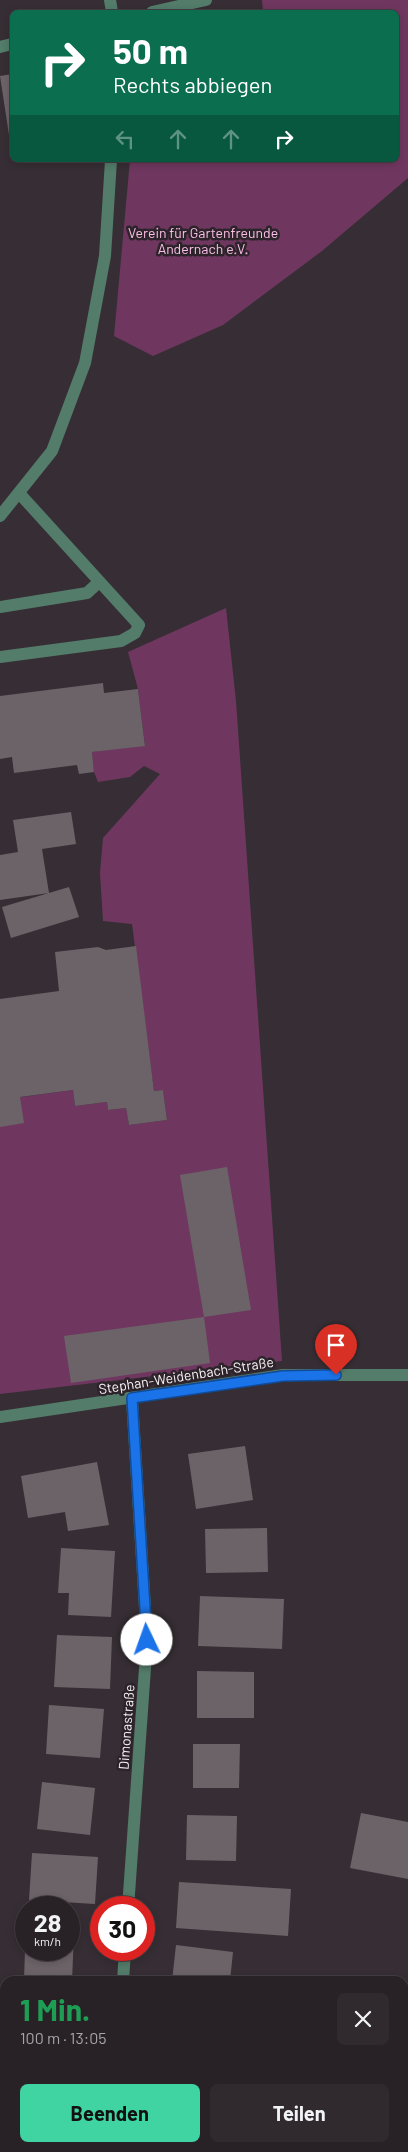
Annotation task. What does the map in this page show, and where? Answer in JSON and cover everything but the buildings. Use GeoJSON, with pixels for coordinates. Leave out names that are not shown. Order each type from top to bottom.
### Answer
{"type":"FeatureCollection","features":[{"type":"Feature","properties":{"kind":"street"},"geometry":{"type":"LineString","coordinates":[[161,10],[206,0]]}},
{"type":"Feature","properties":{"kind":"street"},"geometry":{"type":"LineString","coordinates":[[0,516],[52,451],[85,363],[105,256],[112,162]]}},
{"type":"Feature","properties":{"kind":"street"},"geometry":{"type":"LineString","coordinates":[[0,657],[121,641],[135,633],[139,625],[18,493]]}},
{"type":"Feature","properties":{"kind":"street"},"geometry":{"type":"LineString","coordinates":[[0,607],[87,593],[99,582]]}},
{"type":"Feature","properties":{"kind":"street","name":"Stephan-Weidenbach-Straße"},"geometry":{"type":"LineString","coordinates":[[0,1417],[283,1376],[408,1375]]}},
{"type":"Feature","properties":{"kind":"street","name":"Dimonastraße"},"geometry":{"type":"LineString","coordinates":[[129,1896],[147,1640],[132,1398]]}},
{"type":"Feature","properties":{"kind":"street"},"geometry":{"type":"LineString","coordinates":[[123,1976],[124,1961]]}},
{"type":"Feature","properties":{"kind":"green space","name":"Verein für Gartenfreunde Andernach e.V."},"geometry":{"type":"Polygon","coordinates":[[[262,0],[408,0],[408,178],[322,251],[223,325],[153,356],[114,336],[130,162],[399,162],[399,10],[263,10],[262,0]]]}},
{"type":"Feature","properties":{"kind":"green space"},"geometry":{"type":"Polygon","coordinates":[[[226,608],[236,701],[282,1361],[0,1394],[0,1100],[73,1090],[75,1106],[107,1102],[108,1110],[126,1108],[129,1125],[167,1120],[163,1090],[154,1091],[132,924],[103,921],[100,873],[103,838],[160,774],[144,766],[130,777],[98,782],[94,772],[92,752],[145,745],[138,689],[128,652],[226,608]]]}},
{"type":"Feature","properties":{"kind":"route"},"geometry":{"type":"LineString","coordinates":[[147,1640],[132,1398],[283,1376],[336,1375]]}}]}
